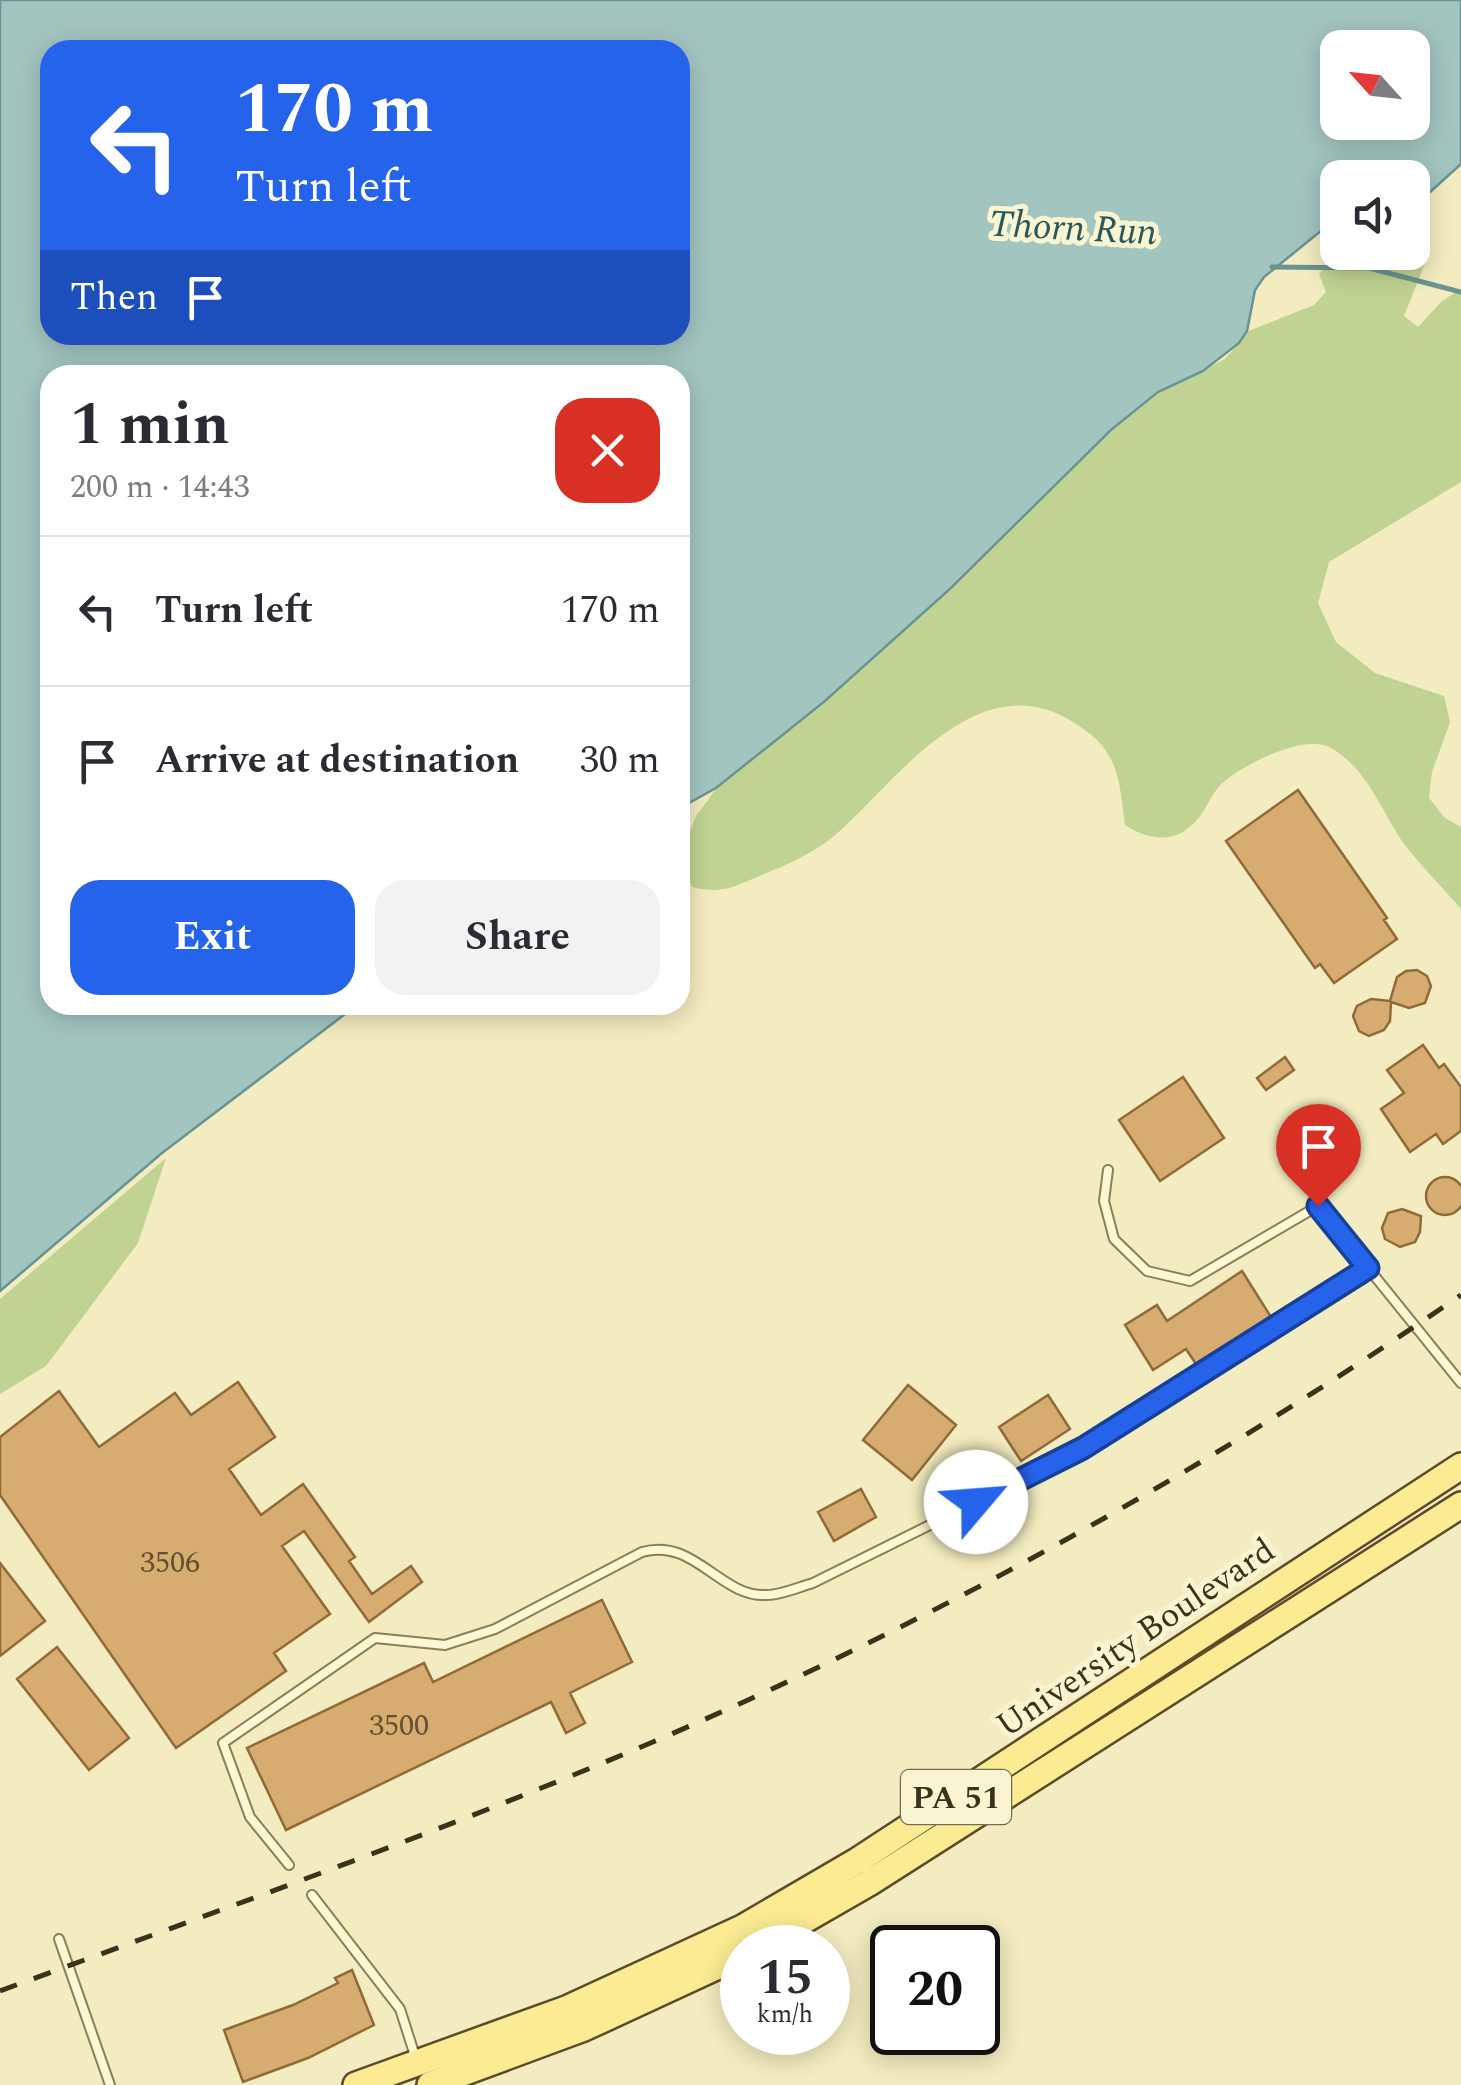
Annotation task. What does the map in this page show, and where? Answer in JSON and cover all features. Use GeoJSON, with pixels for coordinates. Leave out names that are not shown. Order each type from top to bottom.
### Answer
{"type":"FeatureCollection","features":[{"type":"Feature","properties":{"kind":"main road","name":"University Boulevard"},"geometry":{"type":"LineString","coordinates":[[424,2078],[627,1983],[801,1895],[1461,1466]]}},
{"type":"Feature","properties":{"kind":"main road","name":"University Boulevard"},"geometry":{"type":"LineString","coordinates":[[796,1925],[869,1883],[1461,1505]]}},
{"type":"Feature","properties":{"kind":"main road","name":"University Boulevard"},"geometry":{"type":"LineString","coordinates":[[356,2085],[424,2078],[584,2028],[720,1964]]}},
{"type":"Feature","properties":{"kind":"lane"},"geometry":{"type":"LineString","coordinates":[[1108,1170],[1104,1201],[1114,1239],[1147,1271],[1190,1281],[1318,1206],[1461,1383]]}},
{"type":"Feature","properties":{"kind":"lane"},"geometry":{"type":"LineString","coordinates":[[289,1865],[250,1818],[223,1742],[375,1638],[445,1645],[496,1629],[642,1552],[658,1548],[680,1552],[738,1587],[765,1596],[813,1583],[1083,1448],[1368,1268]]}},
{"type":"Feature","properties":{"kind":"lane"},"geometry":{"type":"LineString","coordinates":[[312,1896],[400,2009],[424,2078]]}},
{"type":"Feature","properties":{"kind":"lane"},"geometry":{"type":"LineString","coordinates":[[59,1939],[110,2085]]}},
{"type":"Feature","properties":{"kind":"green space"},"geometry":{"type":"Polygon","coordinates":[[[1323,270],[1422,270],[1404,316],[1418,327],[1442,301],[1461,289],[1461,482],[1329,562],[1318,603],[1336,642],[1375,673],[1444,696],[1450,722],[1432,772],[1429,798],[1445,818],[1461,827],[1461,909],[1405,845],[1355,768],[1331,748],[1307,744],[1262,758],[1221,785],[1186,830],[1160,838],[1125,825],[1117,775],[1097,740],[1068,719],[1035,707],[1003,707],[972,717],[943,734],[833,837],[802,857],[733,887],[692,887],[690,831],[716,789],[826,702],[952,589],[1112,431],[1159,393],[1225,359],[1249,331],[1314,305],[1326,292],[1319,274],[1323,270]]]}},
{"type":"Feature","properties":{"kind":"green space"},"geometry":{"type":"Polygon","coordinates":[[[166,1158],[138,1243],[46,1366],[0,1394],[0,1299],[166,1158]]]}},
{"type":"Feature","properties":{"kind":"water"},"geometry":{"type":"Polygon","coordinates":[[[0,0],[1461,0],[1461,164],[1430,192],[1430,160],[1320,160],[1320,232],[1264,277],[1255,290],[1247,331],[1239,343],[1203,371],[1158,392],[1111,430],[951,588],[825,701],[716,788],[690,802],[690,365],[40,365],[40,1015],[344,1015],[162,1153],[0,1291],[0,0]]]}},
{"type":"Feature","properties":{"kind":"building"},"geometry":{"type":"Polygon","coordinates":[[[1298,790],[1387,918],[1384,920],[1397,939],[1334,983],[1320,964],[1315,968],[1226,841],[1298,790]]]}},
{"type":"Feature","properties":{"kind":"building"},"geometry":{"type":"Polygon","coordinates":[[[1417,970],[1427,976],[1431,986],[1425,1003],[1409,1008],[1391,1002],[1390,1021],[1384,1030],[1369,1036],[1359,1031],[1353,1016],[1357,1006],[1371,999],[1390,1001],[1397,977],[1417,970]]]}},
{"type":"Feature","properties":{"kind":"building"},"geometry":{"type":"Polygon","coordinates":[[[1423,1045],[1439,1068],[1444,1064],[1461,1087],[1461,1131],[1443,1144],[1436,1134],[1410,1152],[1381,1109],[1404,1093],[1387,1070],[1423,1045]]]}},
{"type":"Feature","properties":{"kind":"building"},"geometry":{"type":"Polygon","coordinates":[[[1285,1057],[1294,1070],[1266,1090],[1257,1078],[1285,1057]]]}},
{"type":"Feature","properties":{"kind":"building"},"geometry":{"type":"Polygon","coordinates":[[[1183,1077],[1224,1138],[1160,1181],[1119,1120],[1183,1077]]]}},
{"type":"Feature","properties":{"kind":"building"},"geometry":{"type":"Polygon","coordinates":[[[1333,1110],[1345,1128],[1325,1142],[1313,1124],[1333,1110]]]}},
{"type":"Feature","properties":{"kind":"building"},"geometry":{"type":"Polygon","coordinates":[[[1445,1177],[1458,1183],[1462,1203],[1458,1209],[1445,1215],[1432,1209],[1426,1196],[1432,1183],[1445,1177]]]}},
{"type":"Feature","properties":{"kind":"building"},"geometry":{"type":"Polygon","coordinates":[[[1402,1209],[1421,1216],[1415,1242],[1400,1247],[1385,1239],[1382,1228],[1388,1213],[1402,1209]]]}},
{"type":"Feature","properties":{"kind":"building"},"geometry":{"type":"Polygon","coordinates":[[[1242,1271],[1271,1317],[1196,1364],[1186,1349],[1153,1370],[1125,1325],[1157,1305],[1167,1321],[1242,1271]]]}},
{"type":"Feature","properties":{"kind":"building"},"geometry":{"type":"Polygon","coordinates":[[[238,1382],[275,1437],[229,1469],[261,1515],[303,1484],[355,1557],[349,1561],[372,1594],[411,1566],[422,1582],[369,1622],[304,1531],[282,1546],[330,1614],[274,1653],[286,1671],[176,1748],[0,1495],[0,1437],[59,1391],[99,1447],[175,1393],[191,1415],[238,1382]]]}},
{"type":"Feature","properties":{"kind":"building"},"geometry":{"type":"Polygon","coordinates":[[[908,1385],[956,1425],[912,1480],[863,1440],[908,1385]]]}},
{"type":"Feature","properties":{"kind":"building"},"geometry":{"type":"Polygon","coordinates":[[[1048,1395],[1070,1429],[1021,1461],[999,1427],[1048,1395]]]}},
{"type":"Feature","properties":{"kind":"building"},"geometry":{"type":"Polygon","coordinates":[[[861,1489],[876,1517],[834,1541],[818,1512],[861,1489]]]}},
{"type":"Feature","properties":{"kind":"building"},"geometry":{"type":"Polygon","coordinates":[[[0,1563],[45,1621],[0,1656],[0,1563]]]}},
{"type":"Feature","properties":{"kind":"building"},"geometry":{"type":"Polygon","coordinates":[[[602,1600],[632,1662],[570,1693],[585,1723],[566,1733],[551,1702],[286,1830],[247,1748],[424,1663],[433,1682],[602,1600]]]}},
{"type":"Feature","properties":{"kind":"building"},"geometry":{"type":"Polygon","coordinates":[[[57,1647],[129,1738],[89,1770],[17,1679],[57,1647]]]}},
{"type":"Feature","properties":{"kind":"building"},"geometry":{"type":"Polygon","coordinates":[[[352,1970],[374,2025],[308,2058],[243,2082],[224,2030],[293,2005],[338,1983],[335,1978],[352,1970]]]}},
{"type":"Feature","properties":{"kind":"waterway","name":"Thorn Run"},"geometry":{"type":"LineString","coordinates":[[1272,267],[1369,268],[1461,292]]}},
{"type":"Feature","properties":{"kind":"railway"},"geometry":{"type":"LineString","coordinates":[[0,1991],[482,1812],[641,1747],[854,1650],[1164,1484],[1461,1295]]}},
{"type":"Feature","properties":{"kind":"route"},"geometry":{"type":"LineString","coordinates":[[976,1502],[1083,1448],[1368,1268],[1318,1206]]}}]}
